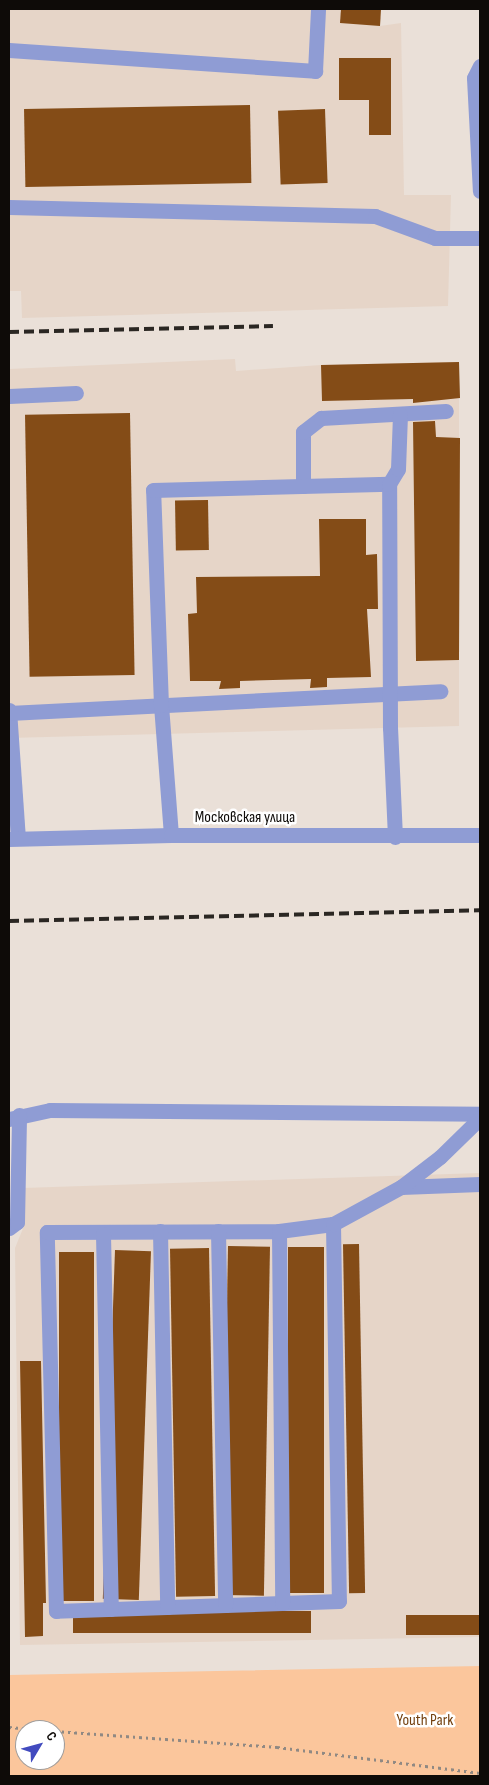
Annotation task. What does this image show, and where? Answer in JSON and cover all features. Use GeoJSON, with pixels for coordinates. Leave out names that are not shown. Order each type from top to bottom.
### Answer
{"type":"FeatureCollection","features":[{"type":"Feature","properties":{"kind":"street"},"geometry":{"type":"LineString","coordinates":[[9,50],[315,71],[318,9]]}},
{"type":"Feature","properties":{"kind":"street"},"geometry":{"type":"LineString","coordinates":[[480,66],[474,78],[480,190]]}},
{"type":"Feature","properties":{"kind":"street"},"geometry":{"type":"LineString","coordinates":[[9,207],[375,216],[436,238],[480,238]]}},
{"type":"Feature","properties":{"kind":"street"},"geometry":{"type":"LineString","coordinates":[[9,396],[76,393]]}},
{"type":"Feature","properties":{"kind":"street"},"geometry":{"type":"LineString","coordinates":[[303,486],[303,432],[321,418],[446,411]]}},
{"type":"Feature","properties":{"kind":"street"},"geometry":{"type":"LineString","coordinates":[[394,837],[390,694],[389,484],[398,470],[400,414]]}},
{"type":"Feature","properties":{"kind":"street"},"geometry":{"type":"LineString","coordinates":[[171,835],[161,705],[153,490],[389,484]]}},
{"type":"Feature","properties":{"kind":"street"},"geometry":{"type":"LineString","coordinates":[[13,839],[9,712],[440,691]]}},
{"type":"Feature","properties":{"kind":"street","name":"Московская улица"},"geometry":{"type":"LineString","coordinates":[[13,839],[171,835],[394,837],[480,835]]}},
{"type":"Feature","properties":{"kind":"street"},"geometry":{"type":"LineString","coordinates":[[9,1228],[17,1222],[14,1117],[50,1110],[480,1114]]}},
{"type":"Feature","properties":{"kind":"street"},"geometry":{"type":"LineString","coordinates":[[333,1224],[339,1601],[56,1611],[47,1232],[103,1234],[160,1231],[279,1231],[333,1224],[401,1187],[440,1157],[480,1118]]}},
{"type":"Feature","properties":{"kind":"street"},"geometry":{"type":"LineString","coordinates":[[401,1187],[480,1184]]}},
{"type":"Feature","properties":{"kind":"street"},"geometry":{"type":"LineString","coordinates":[[160,1231],[168,1607]]}},
{"type":"Feature","properties":{"kind":"street"},"geometry":{"type":"LineString","coordinates":[[218,1231],[225,1605]]}},
{"type":"Feature","properties":{"kind":"street"},"geometry":{"type":"LineString","coordinates":[[279,1231],[282,1603]]}},
{"type":"Feature","properties":{"kind":"street"},"geometry":{"type":"LineString","coordinates":[[103,1234],[111,1609]]}},
{"type":"Feature","properties":{"kind":"path"},"geometry":{"type":"LineString","coordinates":[[65,1732],[277,1747],[480,1773]]}},
{"type":"Feature","properties":{"kind":"shaded area"},"geometry":{"type":"Polygon","coordinates":[[[9,9],[381,9],[380,26],[401,23],[404,195],[451,195],[448,306],[22,318],[21,291],[9,291],[9,9]]]}},
{"type":"Feature","properties":{"kind":"shaded area"},"geometry":{"type":"Polygon","coordinates":[[[235,359],[236,371],[321,365],[459,362],[459,726],[9,738],[9,369],[235,359]]]}},
{"type":"Feature","properties":{"kind":"shaded area"},"geometry":{"type":"Polygon","coordinates":[[[480,1173],[480,1637],[20,1645],[15,1248],[24,1226],[23,1188],[480,1173]]]}},
{"type":"Feature","properties":{"kind":"green space","name":"Youth Park"},"geometry":{"type":"Polygon","coordinates":[[[480,1666],[480,1776],[9,1776],[9,1675],[480,1666]]]}},
{"type":"Feature","properties":{"kind":"building"},"geometry":{"type":"Polygon","coordinates":[[[341,9],[381,9],[380,26],[340,23],[341,9]]]}},
{"type":"Feature","properties":{"kind":"building"},"geometry":{"type":"Polygon","coordinates":[[[339,58],[391,58],[391,135],[369,135],[369,100],[339,100],[339,58]]]}},
{"type":"Feature","properties":{"kind":"building"},"geometry":{"type":"Polygon","coordinates":[[[250,105],[251,183],[25,187],[24,109],[250,105]]]}},
{"type":"Feature","properties":{"kind":"building"},"geometry":{"type":"Polygon","coordinates":[[[325,109],[328,183],[281,185],[278,111],[325,109]]]}},
{"type":"Feature","properties":{"kind":"building"},"geometry":{"type":"Polygon","coordinates":[[[459,362],[460,398],[413,403],[413,399],[322,401],[321,365],[459,362]]]}},
{"type":"Feature","properties":{"kind":"building"},"geometry":{"type":"Polygon","coordinates":[[[130,413],[135,675],[30,677],[25,415],[130,413]]]}},
{"type":"Feature","properties":{"kind":"building"},"geometry":{"type":"Polygon","coordinates":[[[435,421],[436,437],[460,438],[459,660],[416,661],[413,422],[435,421]]]}},
{"type":"Feature","properties":{"kind":"building"},"geometry":{"type":"Polygon","coordinates":[[[208,500],[209,550],[176,551],[175,501],[208,500]]]}},
{"type":"Feature","properties":{"kind":"building"},"geometry":{"type":"Polygon","coordinates":[[[319,519],[366,519],[366,555],[377,554],[378,609],[367,609],[371,677],[327,678],[327,687],[310,688],[311,679],[240,681],[240,688],[219,689],[221,681],[190,681],[188,614],[197,613],[196,577],[320,576],[319,519]]]}},
{"type":"Feature","properties":{"kind":"building"},"geometry":{"type":"Polygon","coordinates":[[[343,1244],[359,1244],[365,1593],[349,1593],[343,1244]]]}},
{"type":"Feature","properties":{"kind":"building"},"geometry":{"type":"Polygon","coordinates":[[[228,1246],[270,1247],[264,1596],[222,1595],[228,1246]]]}},
{"type":"Feature","properties":{"kind":"building"},"geometry":{"type":"Polygon","coordinates":[[[288,1247],[324,1247],[324,1593],[288,1593],[288,1247]]]}},
{"type":"Feature","properties":{"kind":"building"},"geometry":{"type":"Polygon","coordinates":[[[209,1248],[215,1596],[176,1597],[170,1249],[209,1248]]]}},
{"type":"Feature","properties":{"kind":"building"},"geometry":{"type":"Polygon","coordinates":[[[115,1250],[151,1251],[139,1600],[103,1599],[115,1250]]]}},
{"type":"Feature","properties":{"kind":"building"},"geometry":{"type":"Polygon","coordinates":[[[59,1252],[94,1252],[94,1601],[59,1601],[59,1252]]]}},
{"type":"Feature","properties":{"kind":"building"},"geometry":{"type":"Polygon","coordinates":[[[20,1361],[41,1361],[46,1603],[43,1603],[43,1636],[25,1637],[20,1361]]]}},
{"type":"Feature","properties":{"kind":"building"},"geometry":{"type":"Polygon","coordinates":[[[73,1611],[311,1611],[311,1633],[73,1633],[73,1611]]]}},
{"type":"Feature","properties":{"kind":"building"},"geometry":{"type":"Polygon","coordinates":[[[406,1615],[480,1615],[480,1635],[406,1635],[406,1615]]]}},
{"type":"Feature","properties":{"kind":"railway"},"geometry":{"type":"LineString","coordinates":[[9,332],[273,326]]}},
{"type":"Feature","properties":{"kind":"railway"},"geometry":{"type":"LineString","coordinates":[[9,921],[480,910]]}}]}
